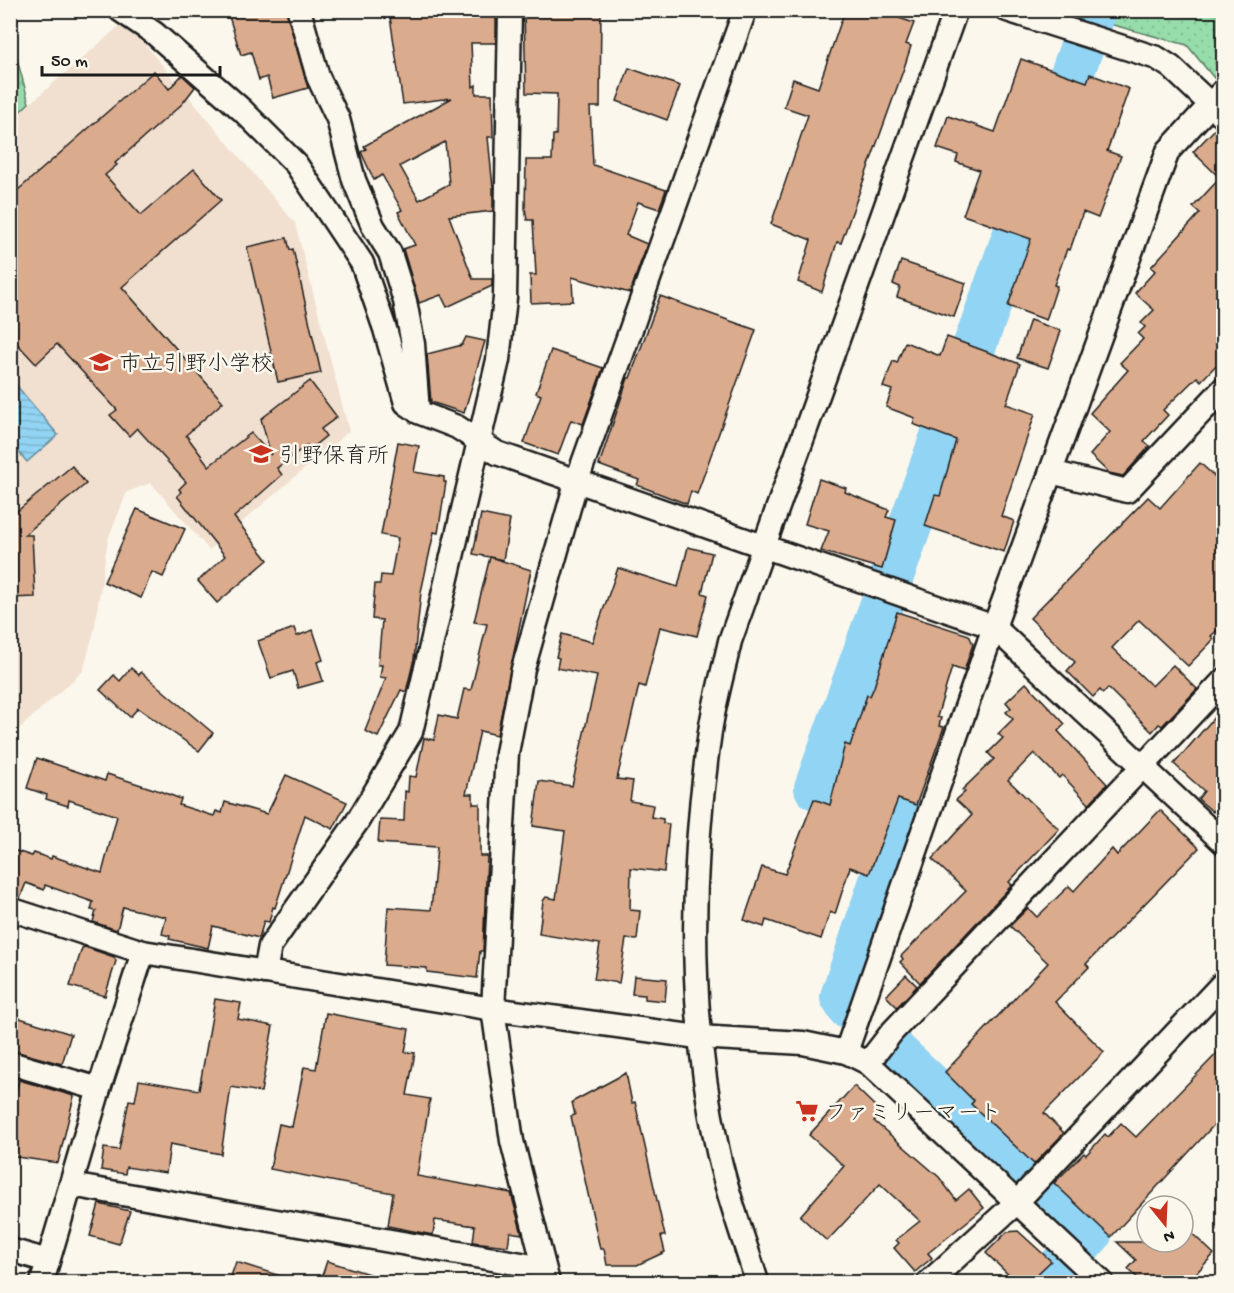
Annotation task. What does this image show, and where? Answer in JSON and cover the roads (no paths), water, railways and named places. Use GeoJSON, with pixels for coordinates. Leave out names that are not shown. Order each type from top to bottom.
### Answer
{"type":"FeatureCollection","features":[{"type":"Feature","properties":{"kind":"street"},"geometry":{"type":"LineString","coordinates":[[120,10],[154,33],[207,79],[296,164],[362,263],[385,329],[406,403],[418,412],[457,427],[497,453],[898,596],[994,627],[1224,843]]}},
{"type":"Feature","properties":{"kind":"street"},"geometry":{"type":"LineString","coordinates":[[298,10],[318,77],[338,119],[354,180],[373,226],[390,253],[405,301],[412,344],[418,412]]}},
{"type":"Feature","properties":{"kind":"street"},"geometry":{"type":"LineString","coordinates":[[264,972],[270,946],[357,822],[411,732],[498,360],[506,298],[510,10]]}},
{"type":"Feature","properties":{"kind":"street"},"geometry":{"type":"LineString","coordinates":[[71,1185],[546,1275],[512,1141],[493,1008],[507,753],[523,669],[576,483],[745,10]]}},
{"type":"Feature","properties":{"kind":"street"},"geometry":{"type":"LineString","coordinates":[[757,1282],[717,1149],[698,1037],[694,925],[697,849],[709,737],[730,641],[956,10]]}},
{"type":"Feature","properties":{"kind":"street"},"geometry":{"type":"LineString","coordinates":[[846,1052],[994,627],[1168,151],[1219,104],[1164,63],[1007,10]]}},
{"type":"Feature","properties":{"kind":"street"},"geometry":{"type":"LineString","coordinates":[[1051,472],[1127,491],[1224,388]]}},
{"type":"Feature","properties":{"kind":"street"},"geometry":{"type":"LineString","coordinates":[[868,1063],[892,1032],[1224,680]]}},
{"type":"Feature","properties":{"kind":"street"},"geometry":{"type":"LineString","coordinates":[[10,909],[143,952],[493,1008],[698,1037],[803,1043],[846,1052],[868,1063],[1029,1189],[1072,1254],[1102,1282]]}},
{"type":"Feature","properties":{"kind":"street"},"geometry":{"type":"LineString","coordinates":[[10,1250],[45,1272],[99,1089],[143,952]]}},
{"type":"Feature","properties":{"kind":"street"},"geometry":{"type":"LineString","coordinates":[[929,1282],[1029,1189],[1224,982]]}},
{"type":"Feature","properties":{"kind":"street"},"geometry":{"type":"LineString","coordinates":[[10,1063],[99,1089]]}},
{"type":"Feature","properties":{"kind":"water"},"geometry":{"type":"Polygon","coordinates":[[[11,379],[58,435],[27,462],[11,443],[11,379]]]}},
{"type":"Feature","properties":{"kind":"waterway"},"geometry":{"type":"LineString","coordinates":[[849,1008],[842,997],[903,816],[816,788],[1095,10]]}},
{"type":"Feature","properties":{"kind":"waterway"},"geometry":{"type":"LineString","coordinates":[[891,1048],[1090,1234],[1046,1282]]}},
{"type":"Feature","properties":{"kind":"place","name":"市立引野小学校"},"geometry":{"type":"Point","coordinates":[101,362]}},
{"type":"Feature","properties":{"kind":"place","name":"引野保育所"},"geometry":{"type":"Point","coordinates":[261,454]}},
{"type":"Feature","properties":{"kind":"place","name":"ファミリーマート"},"geometry":{"type":"Point","coordinates":[807,1111]}}]}
